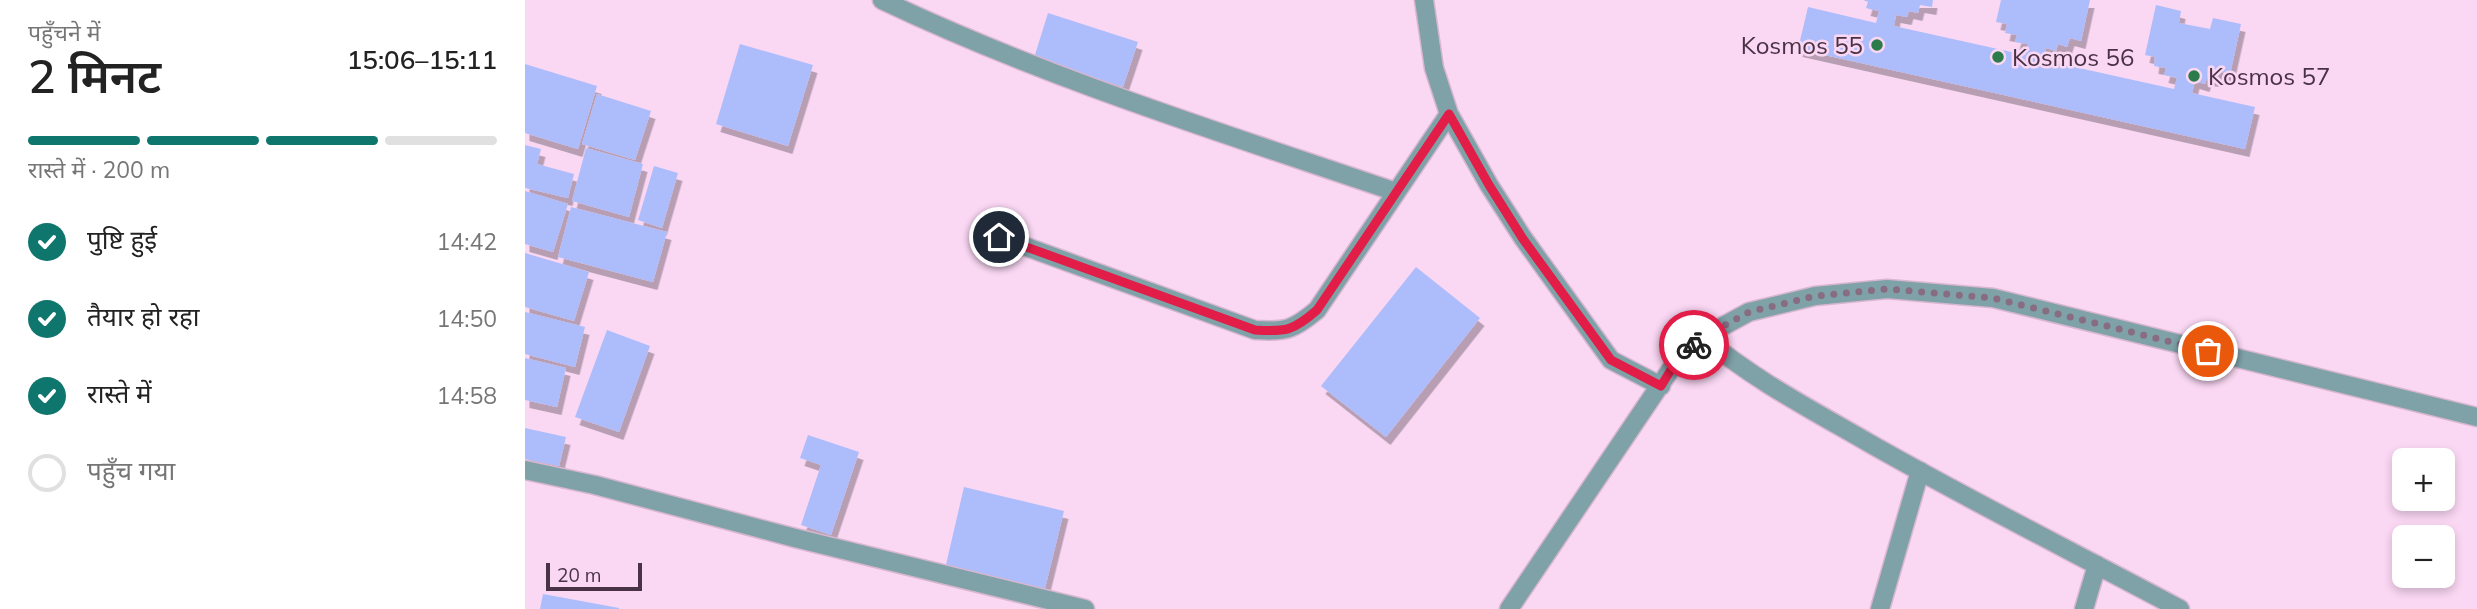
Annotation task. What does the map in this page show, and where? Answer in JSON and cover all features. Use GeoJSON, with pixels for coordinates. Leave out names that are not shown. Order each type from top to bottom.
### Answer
{"type":"FeatureCollection","features":[{"type":"Feature","properties":{"kind":"street"},"geometry":{"type":"LineString","coordinates":[[882,0],[972,41],[1134,103],[1396,192]]}},
{"type":"Feature","properties":{"kind":"street"},"geometry":{"type":"LineString","coordinates":[[1424,0],[1434,68],[1449,114],[1489,185],[1523,239],[1611,360],[1661,386]]}},
{"type":"Feature","properties":{"kind":"street"},"geometry":{"type":"LineString","coordinates":[[999,237],[1255,330],[1277,331],[1298,326],[1317,310],[1449,114]]}},
{"type":"Feature","properties":{"kind":"street"},"geometry":{"type":"LineString","coordinates":[[1509,609],[1677,360],[1703,337],[1749,312],[1815,296],[1887,289],[1993,298],[2477,416]]}},
{"type":"Feature","properties":{"kind":"street"},"geometry":{"type":"LineString","coordinates":[[1703,337],[1735,364],[1769,386],[1920,471],[2180,609]]}},
{"type":"Feature","properties":{"kind":"street"},"geometry":{"type":"LineString","coordinates":[[525,470],[595,485],[795,538],[1085,609]]}},
{"type":"Feature","properties":{"kind":"street"},"geometry":{"type":"LineString","coordinates":[[1880,609],[1920,471]]}},
{"type":"Feature","properties":{"kind":"street"},"geometry":{"type":"LineString","coordinates":[[2084,609],[2097,565]]}},
{"type":"Feature","properties":{"kind":"building"},"geometry":{"type":"Polygon","coordinates":[[[1863,0],[1933,0],[1932,7],[1920,5],[1918,13],[1909,11],[1907,17],[1896,15],[1894,26],[2025,55],[2028,44],[2015,42],[2017,35],[2005,33],[2007,24],[1996,22],[2001,0],[2090,0],[2081,41],[2070,38],[2067,47],[2058,44],[2056,51],[2046,48],[2043,60],[2174,89],[2177,78],[2164,75],[2166,68],[2154,66],[2155,57],[2145,55],[2156,5],[2181,11],[2179,23],[2210,29],[2213,18],[2241,24],[2230,74],[2218,71],[2216,79],[2207,78],[2205,84],[2195,81],[2192,93],[2255,107],[2245,149],[1798,49],[1808,7],[1876,23],[1879,11],[1866,8],[1868,2],[1863,0]]]}},
{"type":"Feature","properties":{"kind":"building"},"geometry":{"type":"Polygon","coordinates":[[[1048,13],[1138,42],[1123,87],[1034,58],[1048,13]]]}},
{"type":"Feature","properties":{"kind":"building"},"geometry":{"type":"Polygon","coordinates":[[[740,44],[813,65],[788,146],[716,124],[740,44]]]}},
{"type":"Feature","properties":{"kind":"building"},"geometry":{"type":"Polygon","coordinates":[[[525,64],[597,86],[578,149],[525,133],[525,64]]]}},
{"type":"Feature","properties":{"kind":"building"},"geometry":{"type":"Polygon","coordinates":[[[597,94],[651,111],[635,160],[582,144],[597,94]]]}},
{"type":"Feature","properties":{"kind":"building"},"geometry":{"type":"Polygon","coordinates":[[[525,145],[541,149],[537,164],[574,174],[568,198],[525,188],[525,145]]]}},
{"type":"Feature","properties":{"kind":"building"},"geometry":{"type":"Polygon","coordinates":[[[586,148],[643,164],[629,217],[572,201],[586,148]]]}},
{"type":"Feature","properties":{"kind":"building"},"geometry":{"type":"Polygon","coordinates":[[[654,166],[678,173],[662,228],[638,220],[654,166]]]}},
{"type":"Feature","properties":{"kind":"building"},"geometry":{"type":"Polygon","coordinates":[[[525,191],[568,204],[553,252],[525,244],[525,191]]]}},
{"type":"Feature","properties":{"kind":"building"},"geometry":{"type":"Polygon","coordinates":[[[571,207],[667,232],[653,282],[558,257],[571,207]]]}},
{"type":"Feature","properties":{"kind":"building"},"geometry":{"type":"Polygon","coordinates":[[[525,253],[589,272],[574,321],[525,307],[525,253]]]}},
{"type":"Feature","properties":{"kind":"building"},"geometry":{"type":"Polygon","coordinates":[[[1416,267],[1480,318],[1386,437],[1321,386],[1416,267]]]}},
{"type":"Feature","properties":{"kind":"building"},"geometry":{"type":"Polygon","coordinates":[[[525,312],[585,327],[575,367],[525,354],[525,312]]]}},
{"type":"Feature","properties":{"kind":"building"},"geometry":{"type":"Polygon","coordinates":[[[607,330],[650,346],[619,432],[575,417],[607,330]]]}},
{"type":"Feature","properties":{"kind":"building"},"geometry":{"type":"Polygon","coordinates":[[[525,358],[566,368],[557,407],[525,400],[525,358]]]}},
{"type":"Feature","properties":{"kind":"building"},"geometry":{"type":"Polygon","coordinates":[[[525,428],[566,437],[559,466],[525,459],[525,428]]]}},
{"type":"Feature","properties":{"kind":"building"},"geometry":{"type":"Polygon","coordinates":[[[808,435],[859,452],[831,535],[801,525],[821,465],[800,458],[808,435]]]}},
{"type":"Feature","properties":{"kind":"building"},"geometry":{"type":"Polygon","coordinates":[[[964,487],[1064,511],[1044,592],[945,569],[964,487]]]}},
{"type":"Feature","properties":{"kind":"building"},"geometry":{"type":"Polygon","coordinates":[[[543,594],[619,608],[619,609],[540,609],[543,594]]]}},
{"type":"Feature","properties":{"kind":"way so far"},"geometry":{"type":"LineString","coordinates":[[1694,345],[1703,337],[1749,312],[1815,296],[1887,289],[1993,298],[2208,351]]}},
{"type":"Feature","properties":{"kind":"place","name":"Kosmos 55"},"geometry":{"type":"Point","coordinates":[1877,45]}},
{"type":"Feature","properties":{"kind":"place","name":"Kosmos 56"},"geometry":{"type":"Point","coordinates":[1998,57]}},
{"type":"Feature","properties":{"kind":"place","name":"Kosmos 57"},"geometry":{"type":"Point","coordinates":[2194,76]}},
{"type":"Feature","properties":{"kind":"route"},"geometry":{"type":"LineString","coordinates":[[999,237],[1255,330],[1277,331],[1298,326],[1317,310],[1449,114],[1523,239],[1611,360],[1661,386],[1677,360],[1694,345]]}}]}
